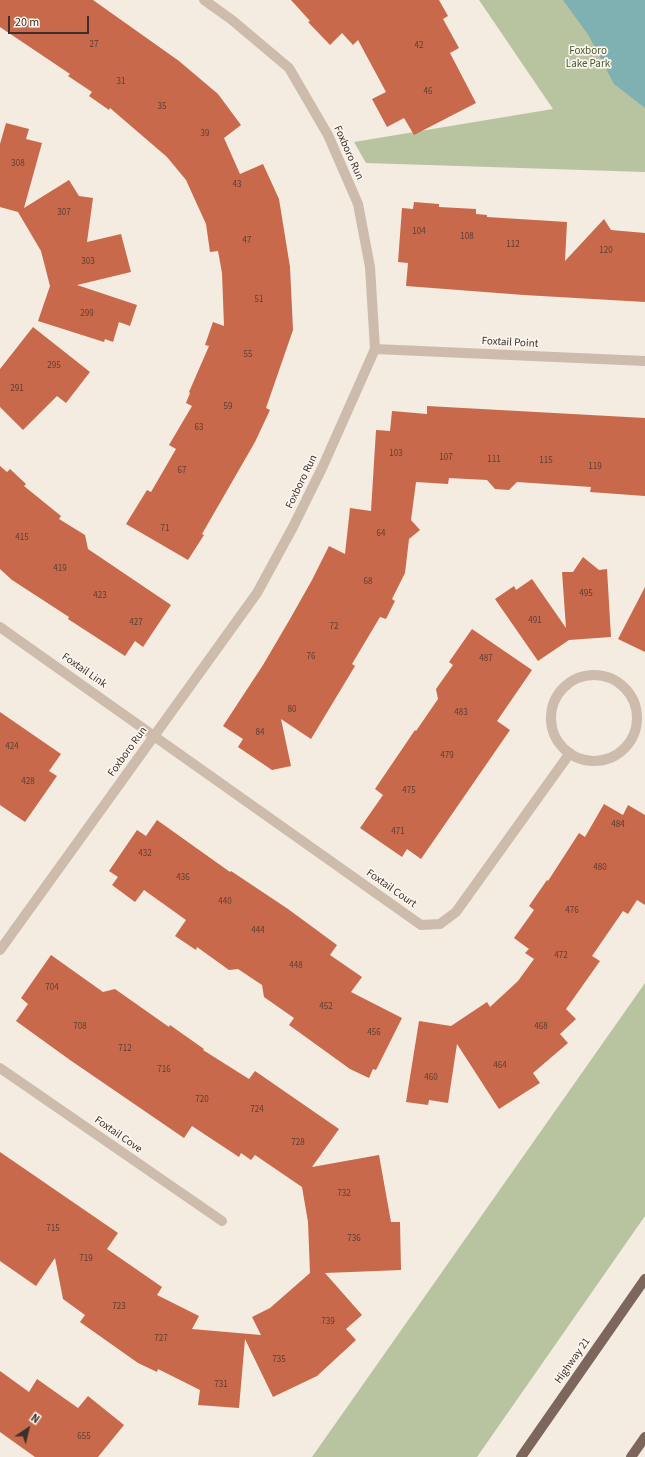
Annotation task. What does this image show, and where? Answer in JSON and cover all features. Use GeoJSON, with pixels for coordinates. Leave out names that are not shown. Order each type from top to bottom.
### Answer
{"type":"FeatureCollection","features":[{"type":"Feature","properties":{"kind":"main road","name":"Highway 21"},"geometry":{"type":"LineString","coordinates":[[521,1457],[645,1279]]}},
{"type":"Feature","properties":{"kind":"main road"},"geometry":{"type":"LineString","coordinates":[[631,1457],[645,1437]]}},
{"type":"Feature","properties":{"kind":"street","name":"Foxboro Run"},"geometry":{"type":"LineString","coordinates":[[0,950],[257,593],[293,527],[323,466],[375,348],[370,267],[358,204],[328,135],[289,68],[232,20],[204,0]]}},
{"type":"Feature","properties":{"kind":"street","name":"Foxtail Point"},"geometry":{"type":"LineString","coordinates":[[375,348],[645,361]]}},
{"type":"Feature","properties":{"kind":"street","name":"Foxtail Link"},"geometry":{"type":"LineString","coordinates":[[0,627],[155,736]]}},
{"type":"Feature","properties":{"kind":"street"},"geometry":{"type":"LineString","coordinates":[[591,674],[605,675],[619,681],[629,691],[636,704],[638,719],[635,733],[628,746],[617,755],[603,761],[589,761],[570,753],[563,748],[555,737],[551,723],[551,709],[556,696],[565,685],[577,677],[591,674]]}},
{"type":"Feature","properties":{"kind":"street","name":"Foxtail Court"},"geometry":{"type":"LineString","coordinates":[[155,736],[421,925],[440,924],[456,912],[570,753]]}},
{"type":"Feature","properties":{"kind":"street","name":"Foxtail Cove"},"geometry":{"type":"LineString","coordinates":[[0,1068],[222,1221]]}},
{"type":"Feature","properties":{"kind":"green space","name":"Foxboro Lake Park"},"geometry":{"type":"Polygon","coordinates":[[[479,0],[645,0],[645,172],[366,163],[354,142],[553,109],[479,0]]]}},
{"type":"Feature","properties":{"kind":"green space"},"geometry":{"type":"Polygon","coordinates":[[[645,983],[645,1216],[477,1457],[312,1457],[645,983]]]}},
{"type":"Feature","properties":{"kind":"water"},"geometry":{"type":"Polygon","coordinates":[[[563,0],[645,0],[645,108],[614,84],[589,36],[563,0]]]}},
{"type":"Feature","properties":{"kind":"building"},"geometry":{"type":"Polygon","coordinates":[[[0,0],[93,0],[179,61],[218,94],[241,125],[224,138],[240,174],[263,164],[279,199],[290,267],[293,330],[266,408],[270,410],[255,442],[202,534],[204,535],[188,560],[126,524],[147,490],[151,492],[176,449],[169,445],[192,406],[186,403],[190,393],[189,392],[209,346],[205,345],[213,322],[224,326],[222,273],[218,251],[210,252],[206,224],[186,180],[167,157],[110,108],[109,110],[89,96],[92,92],[68,76],[70,74],[0,27],[0,0]]]}},
{"type":"Feature","properties":{"kind":"building"},"geometry":{"type":"Polygon","coordinates":[[[291,0],[439,0],[448,16],[443,19],[459,48],[450,53],[476,103],[414,135],[404,118],[387,127],[372,99],[386,92],[358,40],[353,45],[342,33],[330,45],[308,22],[310,21],[291,0]]]}},
{"type":"Feature","properties":{"kind":"building"},"geometry":{"type":"Polygon","coordinates":[[[6,123],[29,129],[26,139],[42,143],[24,208],[69,180],[79,196],[93,198],[87,242],[121,234],[131,272],[77,285],[137,305],[130,326],[119,322],[113,342],[105,339],[104,342],[38,321],[50,286],[41,251],[18,212],[0,207],[0,144],[6,123]]]}},
{"type":"Feature","properties":{"kind":"building"},"geometry":{"type":"Polygon","coordinates":[[[414,202],[439,204],[439,207],[476,209],[476,214],[487,215],[487,217],[567,222],[565,261],[604,219],[611,230],[645,233],[645,302],[406,286],[408,263],[398,262],[402,208],[413,209],[414,202]]]}},
{"type":"Feature","properties":{"kind":"building"},"geometry":{"type":"Polygon","coordinates":[[[33,327],[90,372],[66,403],[57,396],[23,430],[0,407],[0,369],[33,327]]]}},
{"type":"Feature","properties":{"kind":"building"},"geometry":{"type":"Polygon","coordinates":[[[427,406],[645,418],[645,496],[590,492],[591,487],[517,482],[509,490],[495,489],[487,480],[449,478],[448,484],[416,482],[411,520],[420,530],[409,539],[405,573],[392,599],[395,601],[386,619],[380,617],[352,664],[355,666],[311,739],[281,719],[291,766],[272,770],[238,747],[243,739],[223,726],[263,665],[312,580],[329,546],[345,554],[350,508],[371,511],[376,430],[390,431],[392,411],[427,414],[427,406]]]}},
{"type":"Feature","properties":{"kind":"building"},"geometry":{"type":"Polygon","coordinates":[[[0,466],[7,472],[10,469],[26,484],[24,486],[61,516],[59,519],[85,535],[88,549],[171,605],[143,647],[135,641],[125,656],[68,619],[69,617],[12,580],[0,569],[0,466]]]}},
{"type":"Feature","properties":{"kind":"building"},"geometry":{"type":"Polygon","coordinates":[[[583,557],[599,570],[607,569],[611,637],[569,640],[538,661],[495,599],[514,586],[516,590],[532,579],[566,628],[562,572],[573,572],[583,557]]]}},
{"type":"Feature","properties":{"kind":"building"},"geometry":{"type":"Polygon","coordinates":[[[645,587],[645,652],[618,639],[645,587]]]}},
{"type":"Feature","properties":{"kind":"building"},"geometry":{"type":"Polygon","coordinates":[[[472,629],[532,670],[497,721],[510,730],[421,859],[407,849],[402,857],[360,828],[383,795],[375,789],[438,699],[436,689],[453,665],[449,662],[472,629]]]}},
{"type":"Feature","properties":{"kind":"building"},"geometry":{"type":"Polygon","coordinates":[[[0,712],[61,754],[49,771],[57,776],[25,822],[0,805],[0,712]]]}},
{"type":"Feature","properties":{"kind":"building"},"geometry":{"type":"Polygon","coordinates":[[[604,804],[623,815],[628,805],[645,815],[645,905],[637,900],[628,914],[623,911],[592,956],[600,961],[566,1009],[576,1019],[560,1034],[568,1043],[533,1073],[540,1083],[499,1109],[457,1044],[448,1103],[429,1100],[428,1105],[406,1102],[419,1021],[451,1026],[487,1002],[490,1007],[518,981],[534,959],[525,953],[529,949],[514,938],[534,910],[529,906],[547,880],[548,881],[579,833],[585,837],[604,804]]]}},
{"type":"Feature","properties":{"kind":"building"},"geometry":{"type":"Polygon","coordinates":[[[157,820],[230,872],[231,871],[288,909],[337,945],[330,955],[362,977],[351,992],[402,1018],[376,1070],[373,1069],[369,1078],[350,1069],[289,1025],[294,1018],[264,997],[262,985],[238,969],[229,970],[197,947],[196,950],[175,936],[186,920],[144,890],[135,902],[112,885],[118,877],[109,871],[137,830],[146,836],[157,820]]]}},
{"type":"Feature","properties":{"kind":"building"},"geometry":{"type":"Polygon","coordinates":[[[51,955],[103,992],[115,989],[169,1027],[170,1025],[204,1049],[203,1050],[249,1079],[255,1071],[339,1129],[312,1167],[379,1155],[391,1222],[400,1222],[401,1270],[325,1273],[362,1315],[346,1329],[356,1340],[317,1376],[273,1397],[245,1339],[239,1408],[198,1405],[200,1390],[158,1369],[157,1372],[138,1363],[80,1322],[85,1315],[63,1299],[55,1258],[36,1286],[0,1261],[0,1152],[118,1233],[107,1249],[162,1287],[157,1295],[199,1316],[192,1329],[261,1335],[252,1317],[270,1308],[310,1273],[308,1222],[302,1187],[255,1155],[251,1160],[241,1153],[239,1157],[192,1126],[184,1138],[16,1021],[28,1004],[21,998],[51,955]]]}},
{"type":"Feature","properties":{"kind":"building"},"geometry":{"type":"Polygon","coordinates":[[[0,1371],[29,1392],[37,1379],[78,1408],[88,1396],[124,1425],[98,1457],[35,1457],[0,1432],[0,1371]]]}}]}
